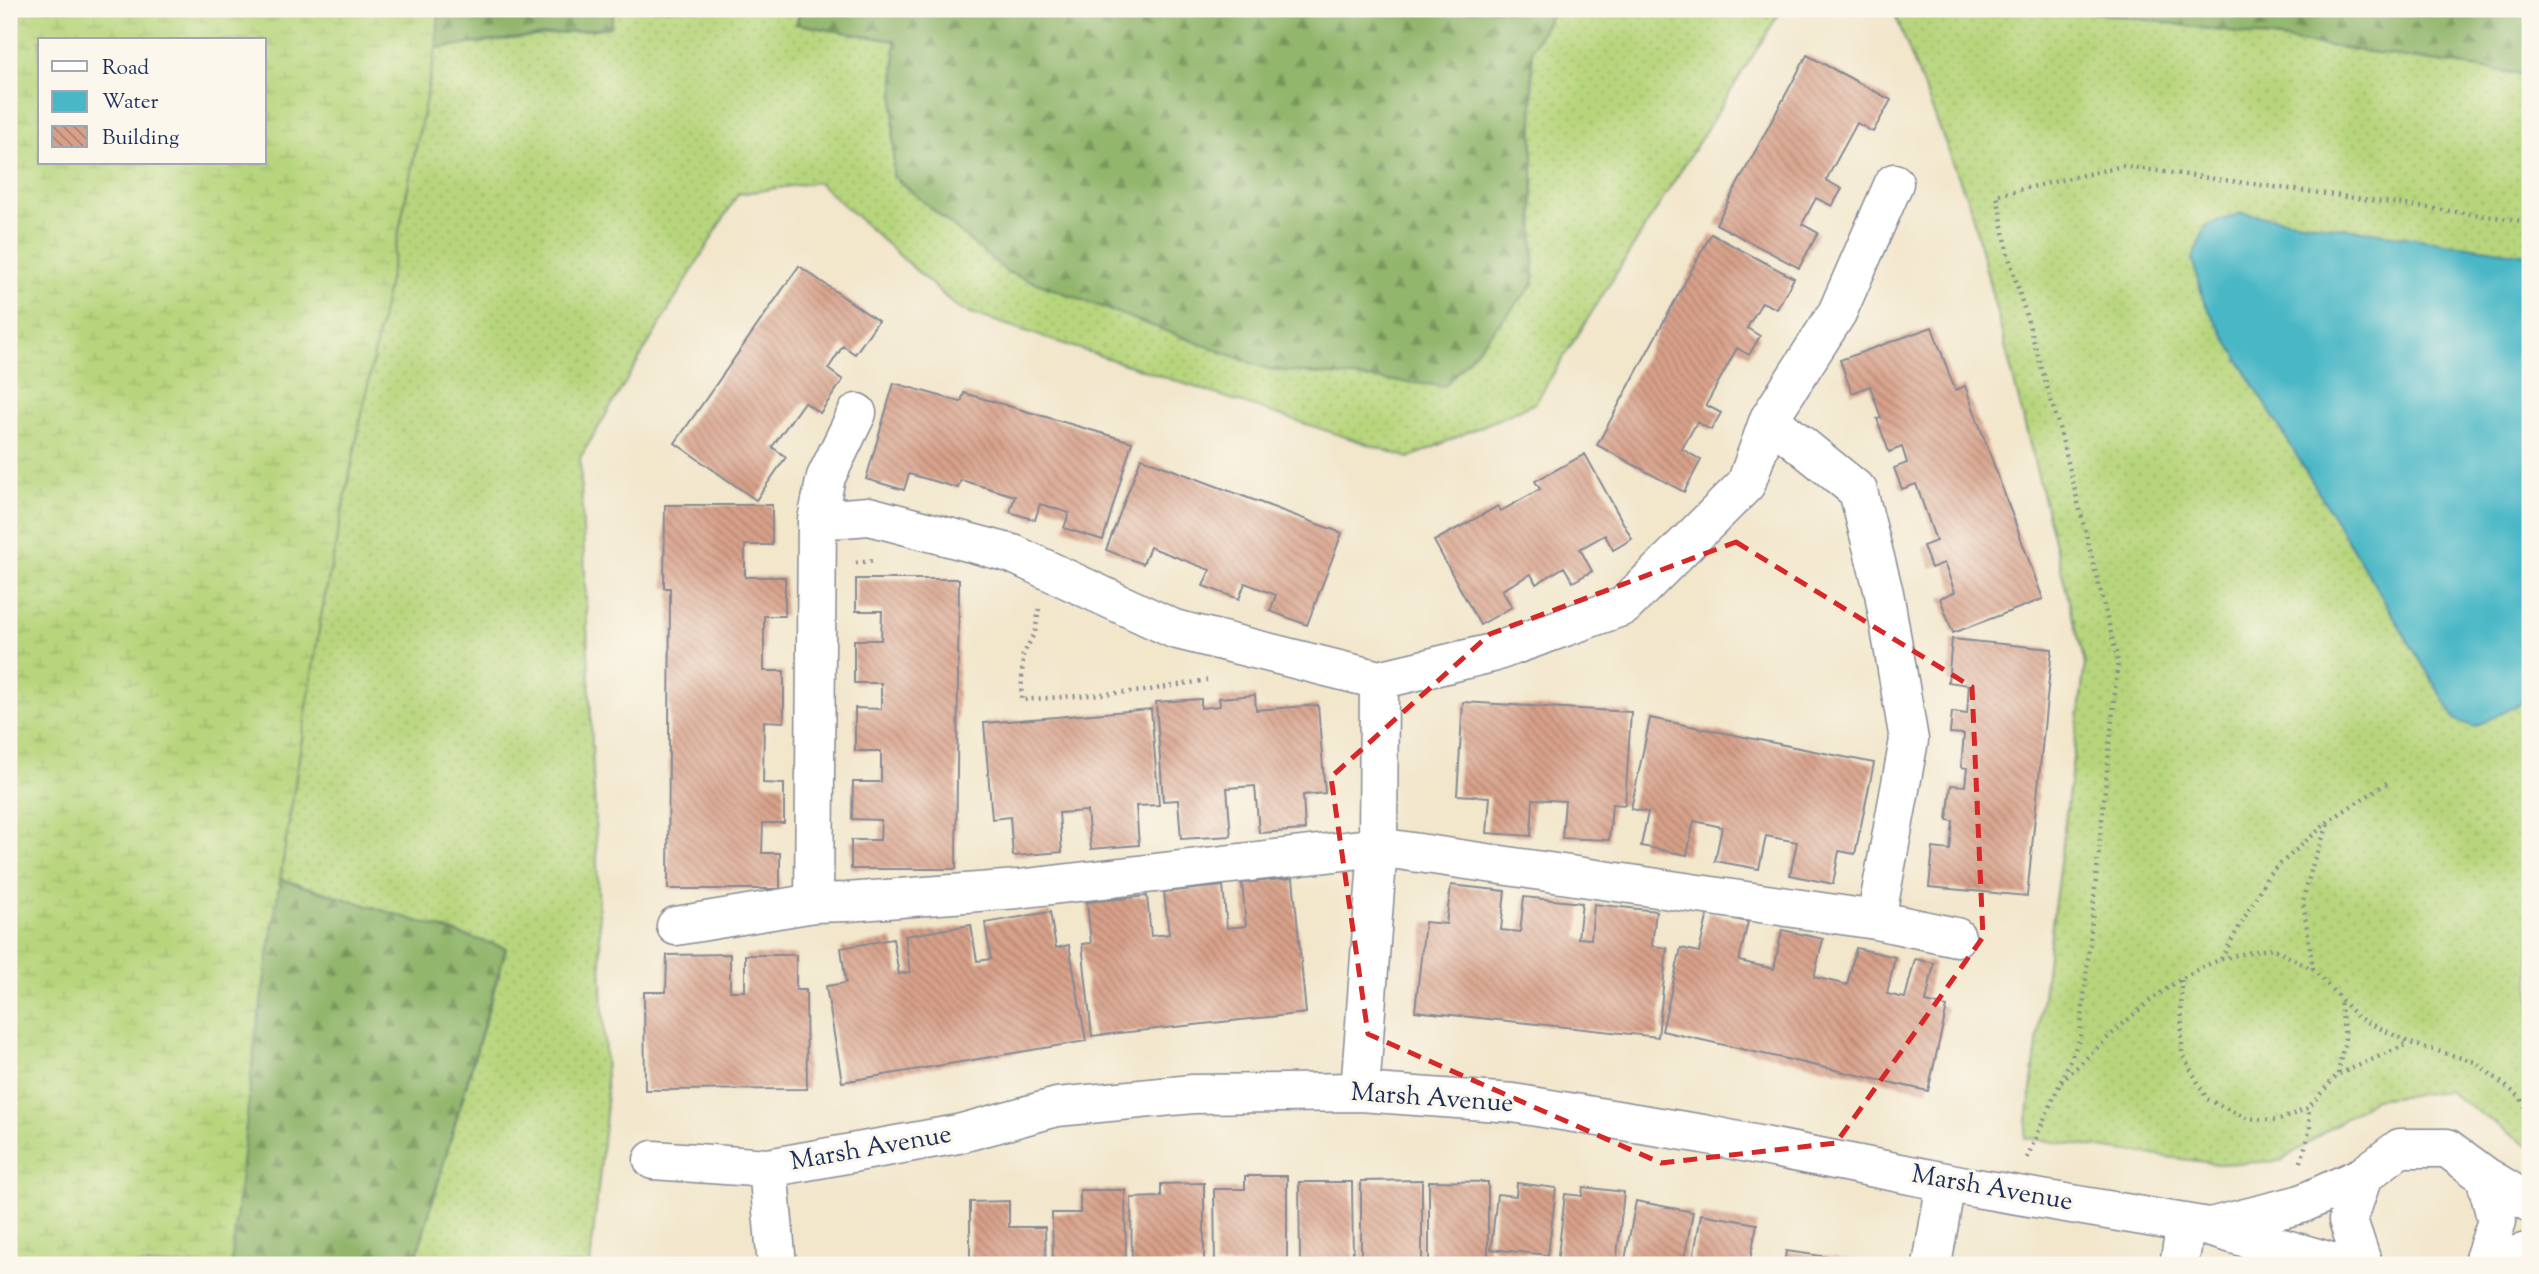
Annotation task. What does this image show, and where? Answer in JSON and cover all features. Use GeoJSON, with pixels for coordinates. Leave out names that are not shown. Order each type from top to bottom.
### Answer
{"type":"FeatureCollection","features":[{"type":"Feature","properties":{"kind":"street"},"geometry":{"type":"LineString","coordinates":[[817,520],[869,516],[1013,554],[1174,629],[1379,680],[1492,653],[1625,606],[1746,484],[1769,419],[1837,313],[1894,183]]}},
{"type":"Feature","properties":{"kind":"street"},"geometry":{"type":"LineString","coordinates":[[814,903],[817,520],[826,477],[858,413]]}},
{"type":"Feature","properties":{"kind":"street"},"geometry":{"type":"LineString","coordinates":[[1769,419],[1858,491],[1884,593],[1909,740],[1876,920]]}},
{"type":"Feature","properties":{"kind":"street"},"geometry":{"type":"LineString","coordinates":[[1360,1092],[1378,847],[1379,680]]}},
{"type":"Feature","properties":{"kind":"street"},"geometry":{"type":"LineString","coordinates":[[676,926],[814,903],[1018,889],[1378,847],[1876,920],[1956,937]]}},
{"type":"Feature","properties":{"kind":"street","name":"Marsh Avenue"},"geometry":{"type":"LineString","coordinates":[[653,1160],[768,1168],[958,1134],[1057,1107],[1193,1094],[1360,1092],[1513,1103],[1703,1134],[2008,1194],[2197,1225],[2342,1265]]}},
{"type":"Feature","properties":{"kind":"street","name":"Marsh Avenue"},"geometry":{"type":"LineString","coordinates":[[2197,1225],[2301,1204],[2363,1176],[2400,1148],[2447,1148],[2485,1176],[2530,1203]]}},
{"type":"Feature","properties":{"kind":"street"},"geometry":{"type":"LineString","coordinates":[[768,1168],[776,1265]]}},
{"type":"Feature","properties":{"kind":"street"},"geometry":{"type":"LineString","coordinates":[[2362,1265],[2348,1220],[2363,1176]]}},
{"type":"Feature","properties":{"kind":"street"},"geometry":{"type":"LineString","coordinates":[[2482,1265],[2497,1221],[2485,1176]]}},
{"type":"Feature","properties":{"kind":"street"},"geometry":{"type":"LineString","coordinates":[[1932,1265],[1946,1182]]}},
{"type":"Feature","properties":{"kind":"street"},"geometry":{"type":"LineString","coordinates":[[2179,1265],[2197,1225]]}},
{"type":"Feature","properties":{"kind":"street"},"geometry":{"type":"LineString","coordinates":[[2482,1265],[2530,1251]]}},
{"type":"Feature","properties":{"kind":"path"},"geometry":{"type":"LineString","coordinates":[[2008,1194],[2080,1038],[2118,661],[2059,426],[2008,254],[1997,195],[2122,166],[2530,222]]}},
{"type":"Feature","properties":{"kind":"path"},"geometry":{"type":"LineString","coordinates":[[854,563],[882,559]]}},
{"type":"Feature","properties":{"kind":"path"},"geometry":{"type":"LineString","coordinates":[[1052,610],[1040,606],[1035,632],[1023,655],[1021,700],[1144,691],[1217,678]]}},
{"type":"Feature","properties":{"kind":"path"},"geometry":{"type":"LineString","coordinates":[[2220,960],[2269,874],[2330,820],[2390,781]]}},
{"type":"Feature","properties":{"kind":"path"},"geometry":{"type":"LineString","coordinates":[[2314,970],[2304,901],[2313,863],[2330,820]]}},
{"type":"Feature","properties":{"kind":"path"},"geometry":{"type":"LineString","coordinates":[[2058,1085],[2141,1008],[2181,979],[2220,960],[2272,948],[2314,970],[2357,1017],[2410,1043],[2475,1062],[2521,1098],[2530,1120]]}},
{"type":"Feature","properties":{"kind":"path"},"geometry":{"type":"LineString","coordinates":[[2181,979],[2182,1054],[2207,1099],[2246,1118],[2277,1121],[2308,1108],[2337,1075],[2410,1043]]}},
{"type":"Feature","properties":{"kind":"path"},"geometry":{"type":"LineString","coordinates":[[2337,1075],[2345,1038],[2340,998]]}},
{"type":"Feature","properties":{"kind":"path"},"geometry":{"type":"LineString","coordinates":[[2298,1173],[2309,1128],[2308,1108]]}},
{"type":"Feature","properties":{"kind":"highlighted area"},"geometry":{"type":"Polygon","coordinates":[[[1736,542],[1972,687],[1983,937],[1836,1143],[1661,1163],[1368,1034],[1331,777],[1490,634],[1736,542]]]}},
{"type":"Feature","properties":{"kind":"green space"},"geometry":{"type":"Polygon","coordinates":[[[9,9],[439,9],[436,48],[321,616],[255,1040],[231,1265],[9,1265],[9,9]]]}},
{"type":"Feature","properties":{"kind":"green space"},"geometry":{"type":"Polygon","coordinates":[[[439,9],[615,9],[610,27],[436,48],[439,9]]]}},
{"type":"Feature","properties":{"kind":"green space"},"geometry":{"type":"Polygon","coordinates":[[[615,9],[801,9],[797,24],[895,41],[893,176],[1533,284],[1532,49],[1554,9],[1782,9],[1535,403],[1409,458],[959,309],[818,182],[738,194],[580,458],[607,1104],[590,1265],[414,1265],[506,949],[280,879],[321,616],[436,48],[609,27],[615,9]]]}},
{"type":"Feature","properties":{"kind":"green space"},"geometry":{"type":"Polygon","coordinates":[[[801,9],[1554,9],[1532,49],[1534,284],[1445,386],[1268,369],[1007,272],[893,176],[895,41],[796,24],[801,9]]]}},
{"type":"Feature","properties":{"kind":"green space"},"geometry":{"type":"Polygon","coordinates":[[[1893,9],[2071,9],[2530,75],[2530,1147],[2447,1091],[2374,1099],[2281,1161],[2219,1164],[2025,1138],[2085,664],[1970,206],[1893,9]]]}},
{"type":"Feature","properties":{"kind":"green space"},"geometry":{"type":"Polygon","coordinates":[[[2071,9],[2530,9],[2530,75],[2071,9]]]}},
{"type":"Feature","properties":{"kind":"green space"},"geometry":{"type":"Polygon","coordinates":[[[280,879],[506,948],[414,1265],[231,1265],[255,1040],[280,879]]]}},
{"type":"Feature","properties":{"kind":"water"},"geometry":{"type":"Polygon","coordinates":[[[2241,213],[2530,255],[2530,699],[2474,727],[2456,720],[2204,302],[2192,259],[2206,226],[2241,213]]]}},
{"type":"Feature","properties":{"kind":"building"},"geometry":{"type":"Polygon","coordinates":[[[1807,55],[1891,100],[1873,132],[1857,123],[1826,180],[1842,189],[1832,206],[1816,198],[1802,224],[1818,233],[1799,268],[1716,224],[1807,55]]]}},
{"type":"Feature","properties":{"kind":"building"},"geometry":{"type":"Polygon","coordinates":[[[1711,234],[1794,278],[1777,309],[1762,302],[1747,328],[1760,336],[1749,355],[1737,348],[1706,405],[1721,413],[1711,430],[1697,422],[1682,449],[1701,460],[1684,492],[1597,445],[1711,234]]]}},
{"type":"Feature","properties":{"kind":"building"},"geometry":{"type":"Polygon","coordinates":[[[799,266],[878,321],[855,354],[843,346],[828,369],[843,380],[820,413],[804,402],[772,447],[786,457],[756,500],[675,443],[799,266]]]}},
{"type":"Feature","properties":{"kind":"building"},"geometry":{"type":"Polygon","coordinates":[[[1932,327],[1955,390],[1965,386],[2043,599],[1953,633],[1940,598],[1955,592],[1944,563],[1931,568],[1923,546],[1936,541],[1916,484],[1902,489],[1894,468],[1907,463],[1902,447],[1889,452],[1877,419],[1881,418],[1870,386],[1852,393],[1840,360],[1932,327]]]}},
{"type":"Feature","properties":{"kind":"building"},"geometry":{"type":"Polygon","coordinates":[[[894,383],[961,402],[964,393],[1132,442],[1103,540],[1064,528],[1069,513],[1040,504],[1035,520],[1010,512],[1015,496],[961,480],[958,488],[909,474],[904,490],[866,479],[894,383]]]}},
{"type":"Feature","properties":{"kind":"building"},"geometry":{"type":"Polygon","coordinates":[[[1585,454],[1632,539],[1613,550],[1605,535],[1580,549],[1592,571],[1573,582],[1564,567],[1536,584],[1531,574],[1502,590],[1512,607],[1480,625],[1434,541],[1498,506],[1501,511],[1540,489],[1535,481],[1585,454]]]}},
{"type":"Feature","properties":{"kind":"building"},"geometry":{"type":"Polygon","coordinates":[[[1141,458],[1342,533],[1307,625],[1270,611],[1276,595],[1245,583],[1239,599],[1203,586],[1210,570],[1150,547],[1143,564],[1106,550],[1141,458]]]}},
{"type":"Feature","properties":{"kind":"building"},"geometry":{"type":"Polygon","coordinates":[[[665,505],[772,505],[772,545],[745,545],[745,577],[785,577],[785,616],[764,616],[764,671],[784,671],[784,722],[764,721],[763,783],[784,784],[784,823],[763,823],[762,853],[780,853],[780,889],[668,889],[670,588],[664,588],[665,505]]]}},
{"type":"Feature","properties":{"kind":"building"},"geometry":{"type":"Polygon","coordinates":[[[856,579],[959,579],[956,869],[851,869],[851,840],[880,840],[881,820],[852,819],[853,782],[881,782],[881,751],[855,751],[855,708],[881,709],[881,683],[854,683],[854,640],[881,640],[882,611],[856,611],[856,579]]]}},
{"type":"Feature","properties":{"kind":"building"},"geometry":{"type":"Polygon","coordinates":[[[1952,639],[2052,649],[2027,896],[1929,887],[1933,848],[1950,850],[1953,821],[1947,820],[1951,785],[1965,786],[1967,768],[1961,767],[1964,734],[1950,733],[1952,712],[1967,714],[1969,685],[1948,682],[1952,639]]]}},
{"type":"Feature","properties":{"kind":"building"},"geometry":{"type":"Polygon","coordinates":[[[1255,695],[1256,710],[1318,705],[1325,793],[1303,795],[1305,830],[1259,833],[1255,786],[1227,788],[1231,836],[1181,839],[1178,800],[1163,801],[1156,702],[1201,699],[1201,708],[1220,706],[1219,698],[1255,695]]]}},
{"type":"Feature","properties":{"kind":"building"},"geometry":{"type":"Polygon","coordinates":[[[1463,702],[1631,712],[1625,805],[1612,804],[1609,840],[1562,838],[1565,801],[1533,799],[1531,836],[1487,833],[1490,797],[1457,795],[1463,702]]]}},
{"type":"Feature","properties":{"kind":"building"},"geometry":{"type":"Polygon","coordinates":[[[1151,709],[1159,805],[1136,806],[1139,845],[1091,849],[1087,811],[1059,813],[1062,852],[1013,856],[1010,817],[992,819],[984,723],[1151,709]]]}},
{"type":"Feature","properties":{"kind":"building"},"geometry":{"type":"Polygon","coordinates":[[[1650,718],[1874,763],[1855,854],[1839,851],[1833,884],[1790,875],[1797,842],[1766,836],[1759,869],[1715,861],[1722,827],[1694,821],[1687,855],[1641,846],[1648,812],[1631,809],[1650,718]]]}},
{"type":"Feature","properties":{"kind":"building"},"geometry":{"type":"Polygon","coordinates":[[[1293,878],[1306,1013],[1092,1036],[1082,944],[1091,943],[1087,902],[1147,896],[1151,936],[1169,934],[1164,892],[1223,886],[1227,928],[1246,926],[1242,883],[1293,878]]]}},
{"type":"Feature","properties":{"kind":"building"},"geometry":{"type":"Polygon","coordinates":[[[1451,885],[1505,891],[1501,930],[1520,932],[1524,897],[1582,903],[1578,938],[1591,939],[1594,904],[1656,911],[1652,946],[1667,948],[1658,1037],[1415,1011],[1425,922],[1446,924],[1451,885]]]}},
{"type":"Feature","properties":{"kind":"building"},"geometry":{"type":"Polygon","coordinates":[[[1050,912],[1056,948],[1069,945],[1086,1041],[842,1082],[826,986],[846,983],[841,948],[893,939],[899,974],[910,972],[905,936],[971,925],[977,961],[991,959],[985,923],[1050,912]]]}},
{"type":"Feature","properties":{"kind":"building"},"geometry":{"type":"Polygon","coordinates":[[[1708,913],[1748,922],[1739,961],[1774,969],[1782,930],[1823,939],[1814,977],[1847,985],[1856,948],[1895,957],[1887,994],[1905,998],[1915,959],[1934,963],[1926,1002],[1947,1007],[1928,1091],[1662,1031],[1681,948],[1699,952],[1708,913]]]}},
{"type":"Feature","properties":{"kind":"building"},"geometry":{"type":"Polygon","coordinates":[[[730,954],[730,991],[745,991],[745,955],[796,955],[796,990],[806,990],[807,1089],[645,1090],[644,992],[666,992],[667,955],[730,954]]]}},
{"type":"Feature","properties":{"kind":"building"},"geometry":{"type":"Polygon","coordinates":[[[1245,1176],[1287,1176],[1287,1265],[1215,1265],[1214,1189],[1245,1189],[1245,1176]]]}},
{"type":"Feature","properties":{"kind":"building"},"geometry":{"type":"Polygon","coordinates":[[[1422,1180],[1422,1262],[1361,1262],[1361,1181],[1422,1180]]]}},
{"type":"Feature","properties":{"kind":"building"},"geometry":{"type":"Polygon","coordinates":[[[1429,1181],[1488,1182],[1488,1263],[1429,1263],[1429,1181]]]}},
{"type":"Feature","properties":{"kind":"building"},"geometry":{"type":"Polygon","coordinates":[[[1299,1182],[1352,1182],[1353,1261],[1300,1261],[1299,1182]]]}},
{"type":"Feature","properties":{"kind":"building"},"geometry":{"type":"Polygon","coordinates":[[[1204,1183],[1204,1265],[1132,1265],[1131,1198],[1161,1197],[1161,1184],[1204,1183]]]}},
{"type":"Feature","properties":{"kind":"building"},"geometry":{"type":"Polygon","coordinates":[[[1517,1183],[1556,1188],[1548,1255],[1491,1249],[1497,1194],[1516,1196],[1517,1183]]]}},
{"type":"Feature","properties":{"kind":"building"},"geometry":{"type":"Polygon","coordinates":[[[1583,1187],[1624,1192],[1616,1265],[1557,1265],[1565,1194],[1582,1196],[1583,1187]]]}},
{"type":"Feature","properties":{"kind":"building"},"geometry":{"type":"Polygon","coordinates":[[[1080,1190],[1125,1190],[1126,1265],[1053,1265],[1052,1213],[1080,1213],[1080,1190]]]}},
{"type":"Feature","properties":{"kind":"building"},"geometry":{"type":"Polygon","coordinates":[[[1009,1201],[1009,1227],[1045,1227],[1046,1265],[970,1265],[970,1202],[1009,1201]]]}},
{"type":"Feature","properties":{"kind":"building"},"geometry":{"type":"Polygon","coordinates":[[[1636,1201],[1693,1212],[1683,1265],[1624,1265],[1636,1201]]]}},
{"type":"Feature","properties":{"kind":"building"},"geometry":{"type":"Polygon","coordinates":[[[1701,1214],[1757,1224],[1749,1265],[1692,1265],[1701,1214]]]}},
{"type":"Feature","properties":{"kind":"building"},"geometry":{"type":"Polygon","coordinates":[[[1786,1251],[1865,1262],[1865,1265],[1784,1265],[1786,1251]]]}}]}
